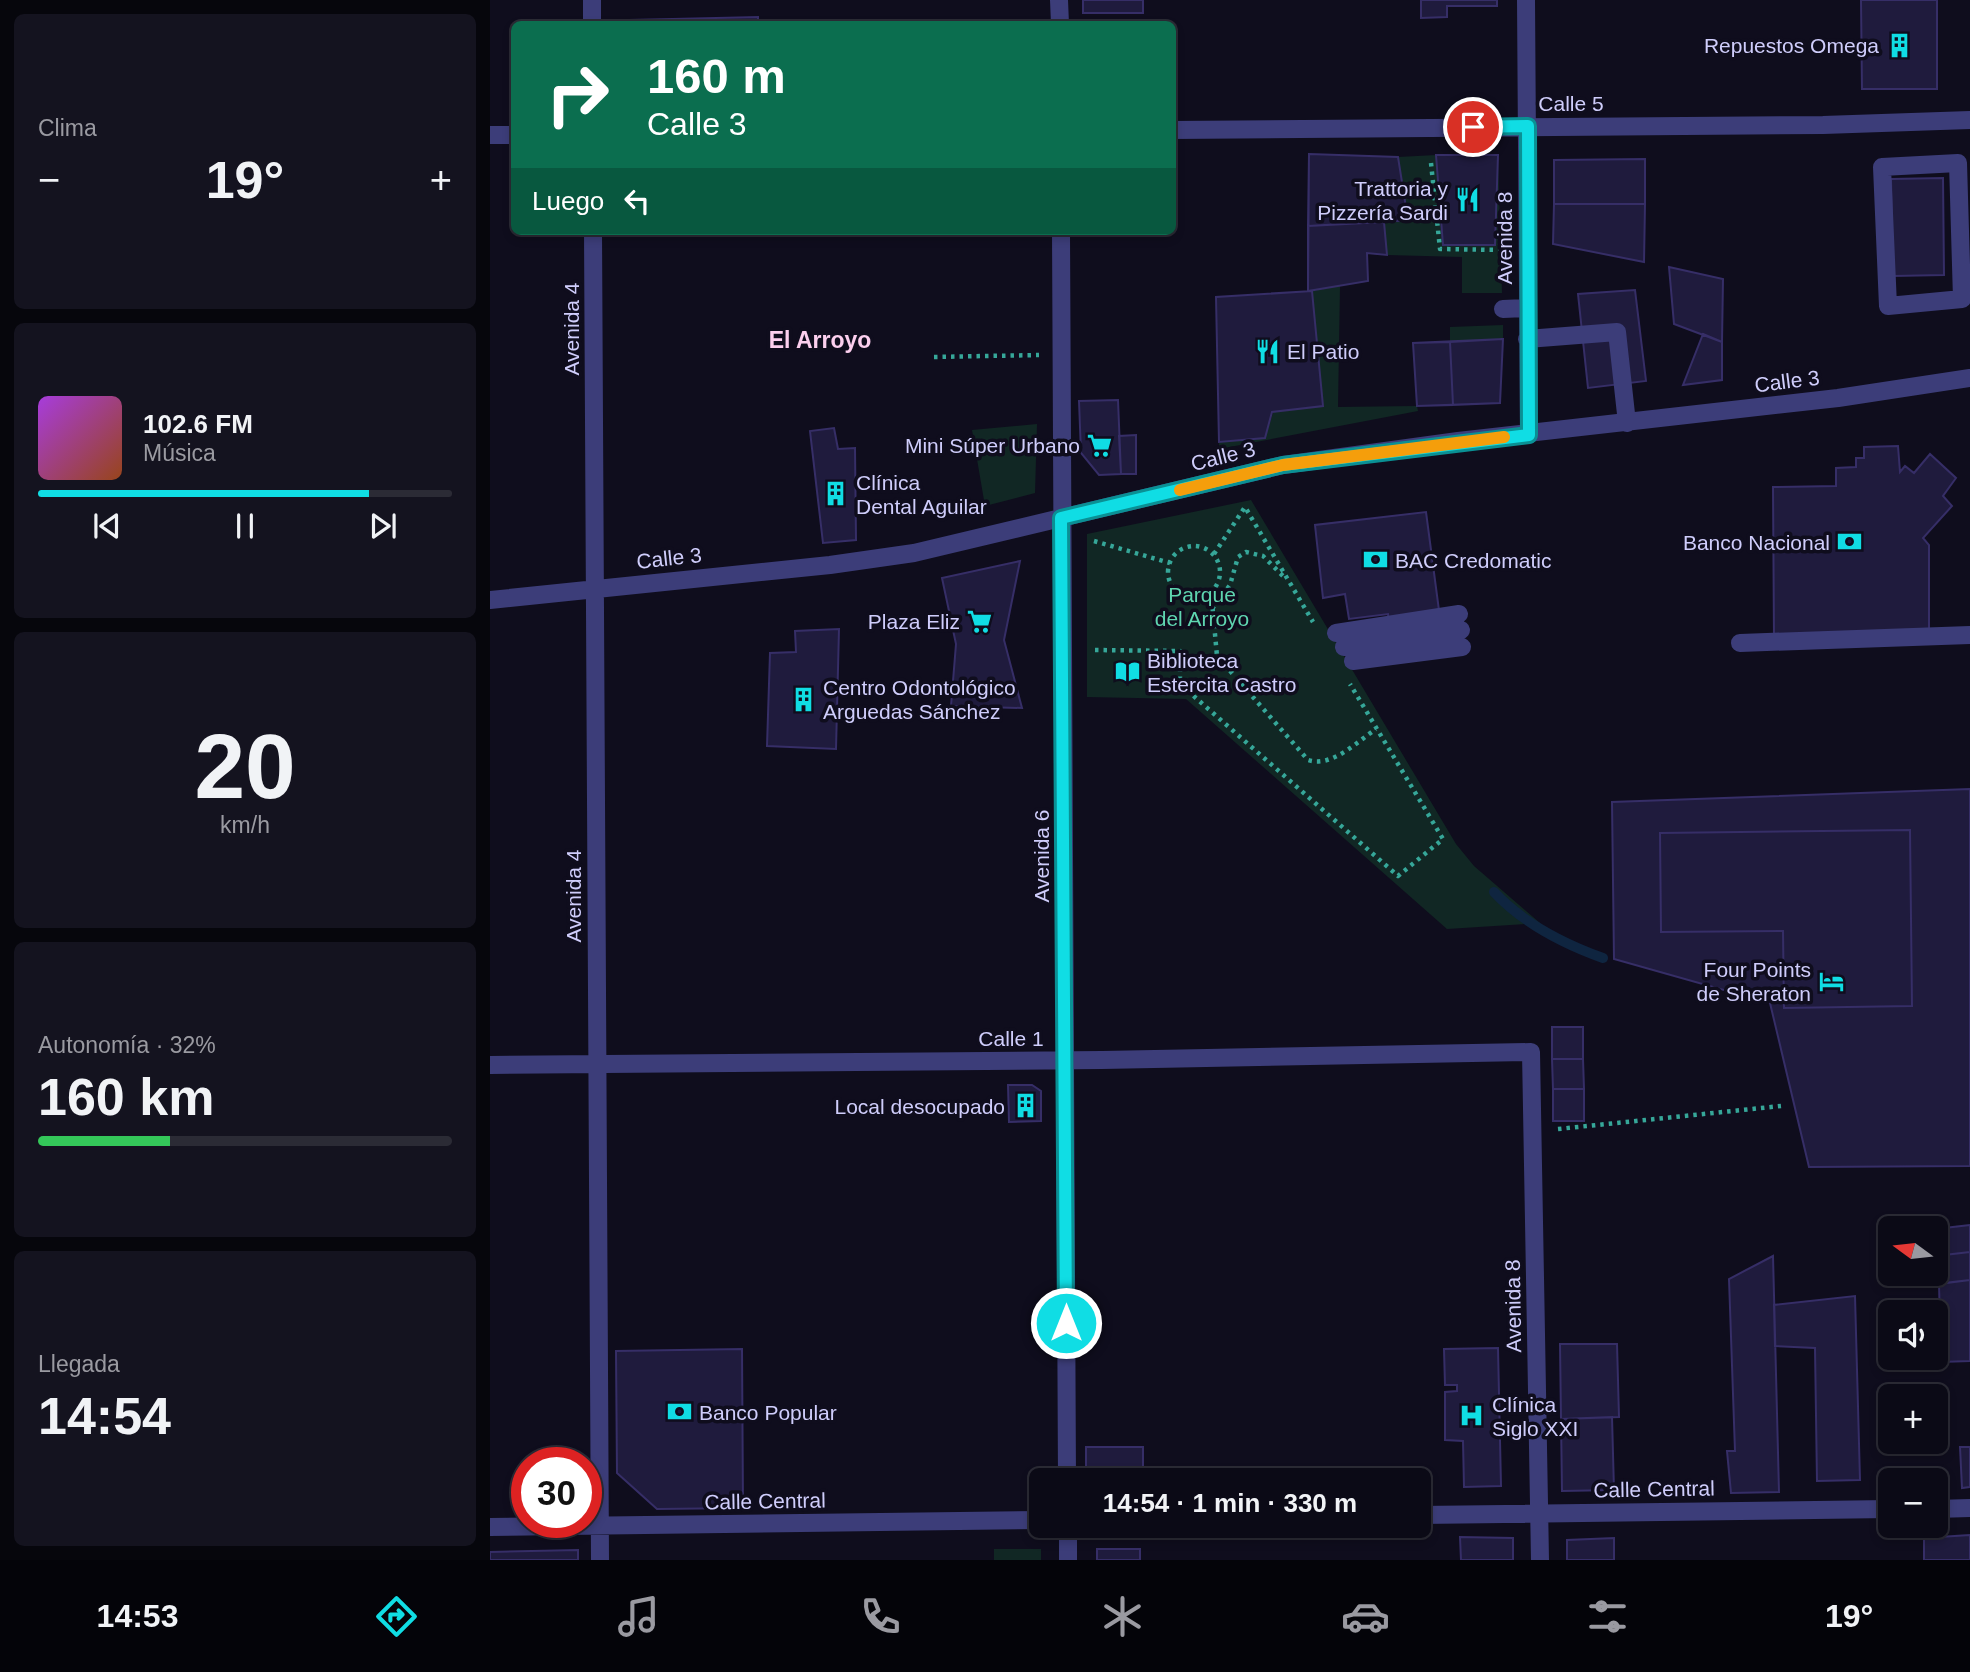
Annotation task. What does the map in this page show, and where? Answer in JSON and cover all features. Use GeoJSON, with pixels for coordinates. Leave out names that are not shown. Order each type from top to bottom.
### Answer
{"type":"FeatureCollection","features":[{"type":"Feature","properties":{"kind":"street"},"geometry":{"type":"LineString","coordinates":[[592,0],[592,21]]}},
{"type":"Feature","properties":{"kind":"street"},"geometry":{"type":"LineString","coordinates":[[1059,0],[1060,21]]}},
{"type":"Feature","properties":{"kind":"street","name":"Avenida 8"},"geometry":{"type":"LineString","coordinates":[[1526,0],[1529,435]]}},
{"type":"Feature","properties":{"kind":"street","name":"Calle 5"},"geometry":{"type":"LineString","coordinates":[[1176,131],[1810,125],[1970,120]]}},
{"type":"Feature","properties":{"kind":"street"},"geometry":{"type":"LineString","coordinates":[[490,135],[511,135]]}},
{"type":"Feature","properties":{"kind":"street"},"geometry":{"type":"LineString","coordinates":[[1958,163],[1962,299],[1888,306],[1882,167],[1958,163]]}},
{"type":"Feature","properties":{"kind":"street","name":"Avenida 4"},"geometry":{"type":"LineString","coordinates":[[593,235],[599,1447]]}},
{"type":"Feature","properties":{"kind":"street","name":"Avenida 6"},"geometry":{"type":"LineString","coordinates":[[1061,235],[1068,1468]]}},
{"type":"Feature","properties":{"kind":"street"},"geometry":{"type":"LineString","coordinates":[[1503,309],[1527,308]]}},
{"type":"Feature","properties":{"kind":"street"},"geometry":{"type":"LineString","coordinates":[[1527,340],[1617,332],[1627,423]]}},
{"type":"Feature","properties":{"kind":"street","name":"Calle 3"},"geometry":{"type":"LineString","coordinates":[[490,600],[830,565],[914,553],[1283,465],[1970,378]]}},
{"type":"Feature","properties":{"kind":"street"},"geometry":{"type":"LineString","coordinates":[[1344,653],[1460,631],[1344,653]]}},
{"type":"Feature","properties":{"kind":"street"},"geometry":{"type":"LineString","coordinates":[[1740,643],[1970,635]]}},
{"type":"Feature","properties":{"kind":"street","name":"Avenida 8"},"geometry":{"type":"LineString","coordinates":[[1531,1052],[1540,1560]]}},
{"type":"Feature","properties":{"kind":"street","name":"Calle 1"},"geometry":{"type":"LineString","coordinates":[[490,1065],[1064,1060],[1531,1052]]}},
{"type":"Feature","properties":{"kind":"street"},"geometry":{"type":"LineString","coordinates":[[1948,1508],[1970,1508]]}},
{"type":"Feature","properties":{"kind":"street","name":"Calle Central"},"geometry":{"type":"LineString","coordinates":[[1431,1515],[1878,1509]]}},
{"type":"Feature","properties":{"kind":"street","name":"Calle Central"},"geometry":{"type":"LineString","coordinates":[[602,1525],[1029,1520]]}},
{"type":"Feature","properties":{"kind":"street","name":"Calle Central"},"geometry":{"type":"LineString","coordinates":[[490,1527],[511,1527]]}},
{"type":"Feature","properties":{"kind":"street","name":"Avenida 4"},"geometry":{"type":"LineString","coordinates":[[600,1538],[600,1560]]}},
{"type":"Feature","properties":{"kind":"street"},"geometry":{"type":"LineString","coordinates":[[1068,1538],[1068,1560]]}},
{"type":"Feature","properties":{"kind":"path"},"geometry":{"type":"LineString","coordinates":[[1431,163],[1440,249],[1501,250]]}},
{"type":"Feature","properties":{"kind":"path"},"geometry":{"type":"LineString","coordinates":[[934,357],[1061,355]]}},
{"type":"Feature","properties":{"kind":"path"},"geometry":{"type":"LineString","coordinates":[[1213,554],[1245,507],[1316,627]]}},
{"type":"Feature","properties":{"kind":"path"},"geometry":{"type":"LineString","coordinates":[[1094,541],[1170,562]]}},
{"type":"Feature","properties":{"kind":"path"},"geometry":{"type":"LineString","coordinates":[[1189,546],[1206,549],[1213,554],[1220,569],[1220,578],[1211,591],[1196,597],[1180,593],[1170,580],[1170,562],[1175,555],[1189,546]]}},
{"type":"Feature","properties":{"kind":"path"},"geometry":{"type":"LineString","coordinates":[[1212,609],[1230,585],[1238,557],[1245,552],[1263,556],[1290,582]]}},
{"type":"Feature","properties":{"kind":"path"},"geometry":{"type":"LineString","coordinates":[[1211,591],[1216,656],[1308,760],[1317,763],[1330,760],[1376,729]]}},
{"type":"Feature","properties":{"kind":"path"},"geometry":{"type":"LineString","coordinates":[[1095,650],[1180,651],[1180,684],[1398,876],[1443,839],[1376,729],[1344,653]]}},
{"type":"Feature","properties":{"kind":"path"},"geometry":{"type":"LineString","coordinates":[[1533,1132],[1781,1107]]}},
{"type":"Feature","properties":{"kind":"green space"},"geometry":{"type":"Polygon","coordinates":[[[1436,155],[1443,245],[1494,245],[1498,155],[1502,293],[1462,293],[1462,257],[1387,255],[1384,222],[1407,220],[1398,157],[1436,155]]]}},
{"type":"Feature","properties":{"kind":"green space"},"geometry":{"type":"Polygon","coordinates":[[[1340,286],[1338,407],[1417,406],[1418,411],[1219,449],[1219,442],[1265,438],[1312,291],[1340,286]]]}},
{"type":"Feature","properties":{"kind":"green space"},"geometry":{"type":"Polygon","coordinates":[[[1503,325],[1503,339],[1450,342],[1450,327],[1503,325]]]}},
{"type":"Feature","properties":{"kind":"green space"},"geometry":{"type":"Polygon","coordinates":[[[1037,424],[1035,493],[985,506],[972,430],[1037,424]]]}},
{"type":"Feature","properties":{"kind":"green space","name":"Parque del Arroyo"},"geometry":{"type":"Polygon","coordinates":[[[1251,500],[1456,844],[1474,866],[1540,923],[1447,929],[1186,699],[1087,697],[1087,534],[1251,500]]]}},
{"type":"Feature","properties":{"kind":"green space"},"geometry":{"type":"Polygon","coordinates":[[[994,1549],[1041,1549],[1041,1560],[994,1560],[994,1549]]]}},
{"type":"Feature","properties":{"kind":"building"},"geometry":{"type":"Polygon","coordinates":[[[1083,0],[1143,0],[1143,13],[1083,13],[1083,0]]]}},
{"type":"Feature","properties":{"kind":"building"},"geometry":{"type":"Polygon","coordinates":[[[1421,0],[1497,0],[1497,6],[1447,6],[1447,17],[1421,18],[1421,0]]]}},
{"type":"Feature","properties":{"kind":"building","name":"Repuestos Omega"},"geometry":{"type":"Polygon","coordinates":[[[1861,0],[1937,0],[1937,89],[1862,89],[1861,0]]]}},
{"type":"Feature","properties":{"kind":"building"},"geometry":{"type":"Polygon","coordinates":[[[758,17],[758,21],[629,20],[758,17]]]}},
{"type":"Feature","properties":{"kind":"building","name":"El Patio"},"geometry":{"type":"Polygon","coordinates":[[[1309,154],[1398,157],[1408,220],[1384,222],[1387,255],[1367,253],[1368,281],[1308,291],[1309,154]]]}},
{"type":"Feature","properties":{"kind":"building"},"geometry":{"type":"Polygon","coordinates":[[[1309,154],[1398,157],[1408,220],[1308,226],[1309,154]]]}},
{"type":"Feature","properties":{"kind":"building","name":"Trattoria y Pizzería Sardi"},"geometry":{"type":"Polygon","coordinates":[[[1436,155],[1498,155],[1495,245],[1443,245],[1436,155]]]}},
{"type":"Feature","properties":{"kind":"building","name":"Trattoria y Pizzería Sardi"},"geometry":{"type":"Polygon","coordinates":[[[1436,155],[1498,155],[1495,245],[1443,245],[1436,155]]]}},
{"type":"Feature","properties":{"kind":"building"},"geometry":{"type":"Polygon","coordinates":[[[1645,159],[1645,204],[1554,204],[1554,160],[1645,159]]]}},
{"type":"Feature","properties":{"kind":"building"},"geometry":{"type":"Polygon","coordinates":[[[1943,178],[1944,275],[1893,276],[1891,179],[1943,178]]]}},
{"type":"Feature","properties":{"kind":"building"},"geometry":{"type":"Polygon","coordinates":[[[1554,204],[1645,204],[1644,262],[1553,244],[1554,204]]]}},
{"type":"Feature","properties":{"kind":"building"},"geometry":{"type":"Polygon","coordinates":[[[1384,222],[1387,255],[1367,253],[1368,281],[1308,291],[1308,226],[1384,222]]]}},
{"type":"Feature","properties":{"kind":"building"},"geometry":{"type":"Polygon","coordinates":[[[1669,267],[1723,279],[1722,342],[1674,324],[1669,267]]]}},
{"type":"Feature","properties":{"kind":"building"},"geometry":{"type":"Polygon","coordinates":[[[1635,290],[1646,381],[1588,388],[1578,294],[1635,290]]]}},
{"type":"Feature","properties":{"kind":"building","name":"El Patio"},"geometry":{"type":"Polygon","coordinates":[[[1312,291],[1323,406],[1272,412],[1265,438],[1219,442],[1216,297],[1312,291]]]}},
{"type":"Feature","properties":{"kind":"building"},"geometry":{"type":"Polygon","coordinates":[[[1703,334],[1722,342],[1722,380],[1683,385],[1703,334]]]}},
{"type":"Feature","properties":{"kind":"building","name":"El Patio"},"geometry":{"type":"Polygon","coordinates":[[[1503,339],[1500,403],[1417,406],[1413,343],[1503,339]]]}},
{"type":"Feature","properties":{"kind":"building"},"geometry":{"type":"Polygon","coordinates":[[[1503,339],[1500,403],[1453,405],[1450,342],[1503,339]]]}},
{"type":"Feature","properties":{"kind":"building"},"geometry":{"type":"Polygon","coordinates":[[[1450,342],[1453,405],[1417,406],[1413,343],[1450,342]]]}},
{"type":"Feature","properties":{"kind":"building","name":"Mini Súper Urbano"},"geometry":{"type":"Polygon","coordinates":[[[1118,400],[1121,474],[1099,475],[1081,453],[1079,401],[1118,400]]]}},
{"type":"Feature","properties":{"kind":"building","name":"Clínica Dental Aguilar"},"geometry":{"type":"Polygon","coordinates":[[[834,428],[838,449],[855,448],[856,540],[823,543],[810,431],[834,428]]]}},
{"type":"Feature","properties":{"kind":"building"},"geometry":{"type":"Polygon","coordinates":[[[1136,435],[1136,474],[1121,474],[1119,436],[1136,435]]]}},
{"type":"Feature","properties":{"kind":"building","name":"Banco Nacional"},"geometry":{"type":"Polygon","coordinates":[[[1898,446],[1900,472],[1905,466],[1914,473],[1930,454],[1956,478],[1943,496],[1952,506],[1923,538],[1929,545],[1929,631],[1774,639],[1773,487],[1836,486],[1836,468],[1856,467],[1856,458],[1864,458],[1864,447],[1898,446]]]}},
{"type":"Feature","properties":{"kind":"building","name":"BAC Credomatic"},"geometry":{"type":"Polygon","coordinates":[[[1426,512],[1445,656],[1393,663],[1388,614],[1349,619],[1345,594],[1323,598],[1315,525],[1426,512]]]}},
{"type":"Feature","properties":{"kind":"building","name":"Plaza Eliz"},"geometry":{"type":"Polygon","coordinates":[[[1020,561],[1004,640],[1022,708],[951,706],[956,644],[942,578],[1020,561]]]}},
{"type":"Feature","properties":{"kind":"building","name":"Centro Odontológico Arguedas Sánchez"},"geometry":{"type":"Polygon","coordinates":[[[839,629],[836,749],[767,746],[770,653],[796,652],[795,631],[839,629]]]}},
{"type":"Feature","properties":{"kind":"building","name":"Four Points de Sheraton"},"geometry":{"type":"Polygon","coordinates":[[[1970,789],[1970,1166],[1809,1167],[1770,1003],[1614,959],[1612,802],[1970,789]]]}},
{"type":"Feature","properties":{"kind":"building"},"geometry":{"type":"Polygon","coordinates":[[[1910,830],[1912,1006],[1784,1008],[1783,931],[1661,932],[1660,833],[1910,830]]]}},
{"type":"Feature","properties":{"kind":"building"},"geometry":{"type":"Polygon","coordinates":[[[1552,1027],[1583,1027],[1583,1059],[1552,1059],[1552,1027]]]}},
{"type":"Feature","properties":{"kind":"building"},"geometry":{"type":"Polygon","coordinates":[[[1552,1059],[1583,1059],[1584,1089],[1553,1089],[1552,1059]]]}},
{"type":"Feature","properties":{"kind":"building","name":"Local desocupado"},"geometry":{"type":"Polygon","coordinates":[[[1008,1085],[1032,1085],[1041,1091],[1041,1121],[1009,1122],[1008,1085]]]}},
{"type":"Feature","properties":{"kind":"building"},"geometry":{"type":"Polygon","coordinates":[[[1553,1089],[1584,1089],[1584,1121],[1553,1121],[1553,1089]]]}},
{"type":"Feature","properties":{"kind":"building"},"geometry":{"type":"Polygon","coordinates":[[[1970,1225],[1970,1252],[1948,1255],[1948,1228],[1970,1225]]]}},
{"type":"Feature","properties":{"kind":"building"},"geometry":{"type":"Polygon","coordinates":[[[1970,1252],[1970,1280],[1948,1283],[1948,1255],[1970,1252]]]}},
{"type":"Feature","properties":{"kind":"building"},"geometry":{"type":"Polygon","coordinates":[[[1773,1256],[1779,1492],[1731,1493],[1727,1451],[1735,1451],[1729,1279],[1773,1256]]]}},
{"type":"Feature","properties":{"kind":"building"},"geometry":{"type":"Polygon","coordinates":[[[1970,1280],[1970,1361],[1948,1362],[1948,1300],[1939,1300],[1939,1286],[1948,1286],[1948,1283],[1970,1280]]]}},
{"type":"Feature","properties":{"kind":"building"},"geometry":{"type":"Polygon","coordinates":[[[1855,1296],[1860,1480],[1817,1481],[1815,1348],[1775,1346],[1774,1305],[1855,1296]]]}},
{"type":"Feature","properties":{"kind":"building"},"geometry":{"type":"Polygon","coordinates":[[[1560,1344],[1617,1344],[1619,1417],[1561,1419],[1560,1344]]]}},
{"type":"Feature","properties":{"kind":"building","name":"Clínica Siglo XXI"},"geometry":{"type":"Polygon","coordinates":[[[1498,1348],[1501,1486],[1464,1487],[1463,1441],[1445,1440],[1445,1392],[1457,1391],[1457,1385],[1445,1385],[1444,1349],[1498,1348]]]}},
{"type":"Feature","properties":{"kind":"building","name":"Banco Popular"},"geometry":{"type":"Polygon","coordinates":[[[742,1349],[743,1508],[657,1509],[617,1473],[616,1351],[742,1349]]]}},
{"type":"Feature","properties":{"kind":"building"},"geometry":{"type":"Polygon","coordinates":[[[1612,1417],[1614,1490],[1562,1491],[1561,1419],[1612,1417]]]}},
{"type":"Feature","properties":{"kind":"building"},"geometry":{"type":"Polygon","coordinates":[[[1086,1447],[1143,1447],[1143,1468],[1086,1468],[1086,1447]]]}},
{"type":"Feature","properties":{"kind":"building"},"geometry":{"type":"Polygon","coordinates":[[[1960,1447],[1970,1447],[1970,1487],[1962,1488],[1960,1447]]]}},
{"type":"Feature","properties":{"kind":"building"},"geometry":{"type":"Polygon","coordinates":[[[1970,1535],[1970,1560],[1924,1560],[1924,1538],[1970,1535]]]}},
{"type":"Feature","properties":{"kind":"building"},"geometry":{"type":"Polygon","coordinates":[[[1460,1537],[1513,1538],[1513,1560],[1461,1560],[1460,1537]]]}},
{"type":"Feature","properties":{"kind":"building"},"geometry":{"type":"Polygon","coordinates":[[[1614,1538],[1614,1560],[1567,1560],[1567,1540],[1614,1538]]]}},
{"type":"Feature","properties":{"kind":"building"},"geometry":{"type":"Polygon","coordinates":[[[1097,1549],[1140,1549],[1140,1560],[1097,1560],[1097,1549]]]}},
{"type":"Feature","properties":{"kind":"building"},"geometry":{"type":"Polygon","coordinates":[[[578,1550],[578,1560],[490,1560],[490,1552],[578,1550]]]}},
{"type":"Feature","properties":{"kind":"waterway"},"geometry":{"type":"LineString","coordinates":[[1494,892],[1518,913],[1545,931],[1603,958]]}},
{"type":"Feature","properties":{"kind":"slow traffic"},"geometry":{"type":"LineString","coordinates":[[1180,490],[1283,465],[1504,437]]}},
{"type":"Feature","properties":{"kind":"place","name":"Repuestos Omega"},"geometry":{"type":"Point","coordinates":[1899,45]}},
{"type":"Feature","properties":{"kind":"place","name":"Trattoria y Pizzería Sardi"},"geometry":{"type":"Point","coordinates":[1468,200]}},
{"type":"Feature","properties":{"kind":"place","name":"El Patio"},"geometry":{"type":"Point","coordinates":[1267,351]}},
{"type":"Feature","properties":{"kind":"place","name":"Mini Súper Urbano"},"geometry":{"type":"Point","coordinates":[1100,445]}},
{"type":"Feature","properties":{"kind":"place","name":"Clínica Dental Aguilar"},"geometry":{"type":"Point","coordinates":[836,494]}},
{"type":"Feature","properties":{"kind":"place","name":"Banco Nacional"},"geometry":{"type":"Point","coordinates":[1850,542]}},
{"type":"Feature","properties":{"kind":"place","name":"BAC Credomatic"},"geometry":{"type":"Point","coordinates":[1375,560]}},
{"type":"Feature","properties":{"kind":"place","name":"Plaza Eliz"},"geometry":{"type":"Point","coordinates":[980,621]}},
{"type":"Feature","properties":{"kind":"place","name":"Biblioteca Estercita Castro"},"geometry":{"type":"Point","coordinates":[1127,672]}},
{"type":"Feature","properties":{"kind":"place","name":"Centro Odontológico Arguedas Sánchez"},"geometry":{"type":"Point","coordinates":[803,699]}},
{"type":"Feature","properties":{"kind":"place","name":"Four Points de Sheraton"},"geometry":{"type":"Point","coordinates":[1831,981]}},
{"type":"Feature","properties":{"kind":"place","name":"Local desocupado"},"geometry":{"type":"Point","coordinates":[1025,1106]}},
{"type":"Feature","properties":{"kind":"place","name":"Banco Popular"},"geometry":{"type":"Point","coordinates":[679,1412]}},
{"type":"Feature","properties":{"kind":"place","name":"Clínica Siglo XXI"},"geometry":{"type":"Point","coordinates":[1472,1416]}},
{"type":"Feature","properties":{"kind":"district","name":"El Arroyo"},"geometry":{"type":"Point","coordinates":[820,340]}},
{"type":"Feature","properties":{"kind":"route"},"geometry":{"type":"LineString","coordinates":[[1066,1323],[1061,518],[1283,465],[1529,435],[1528,126],[1473,127]]}}]}
